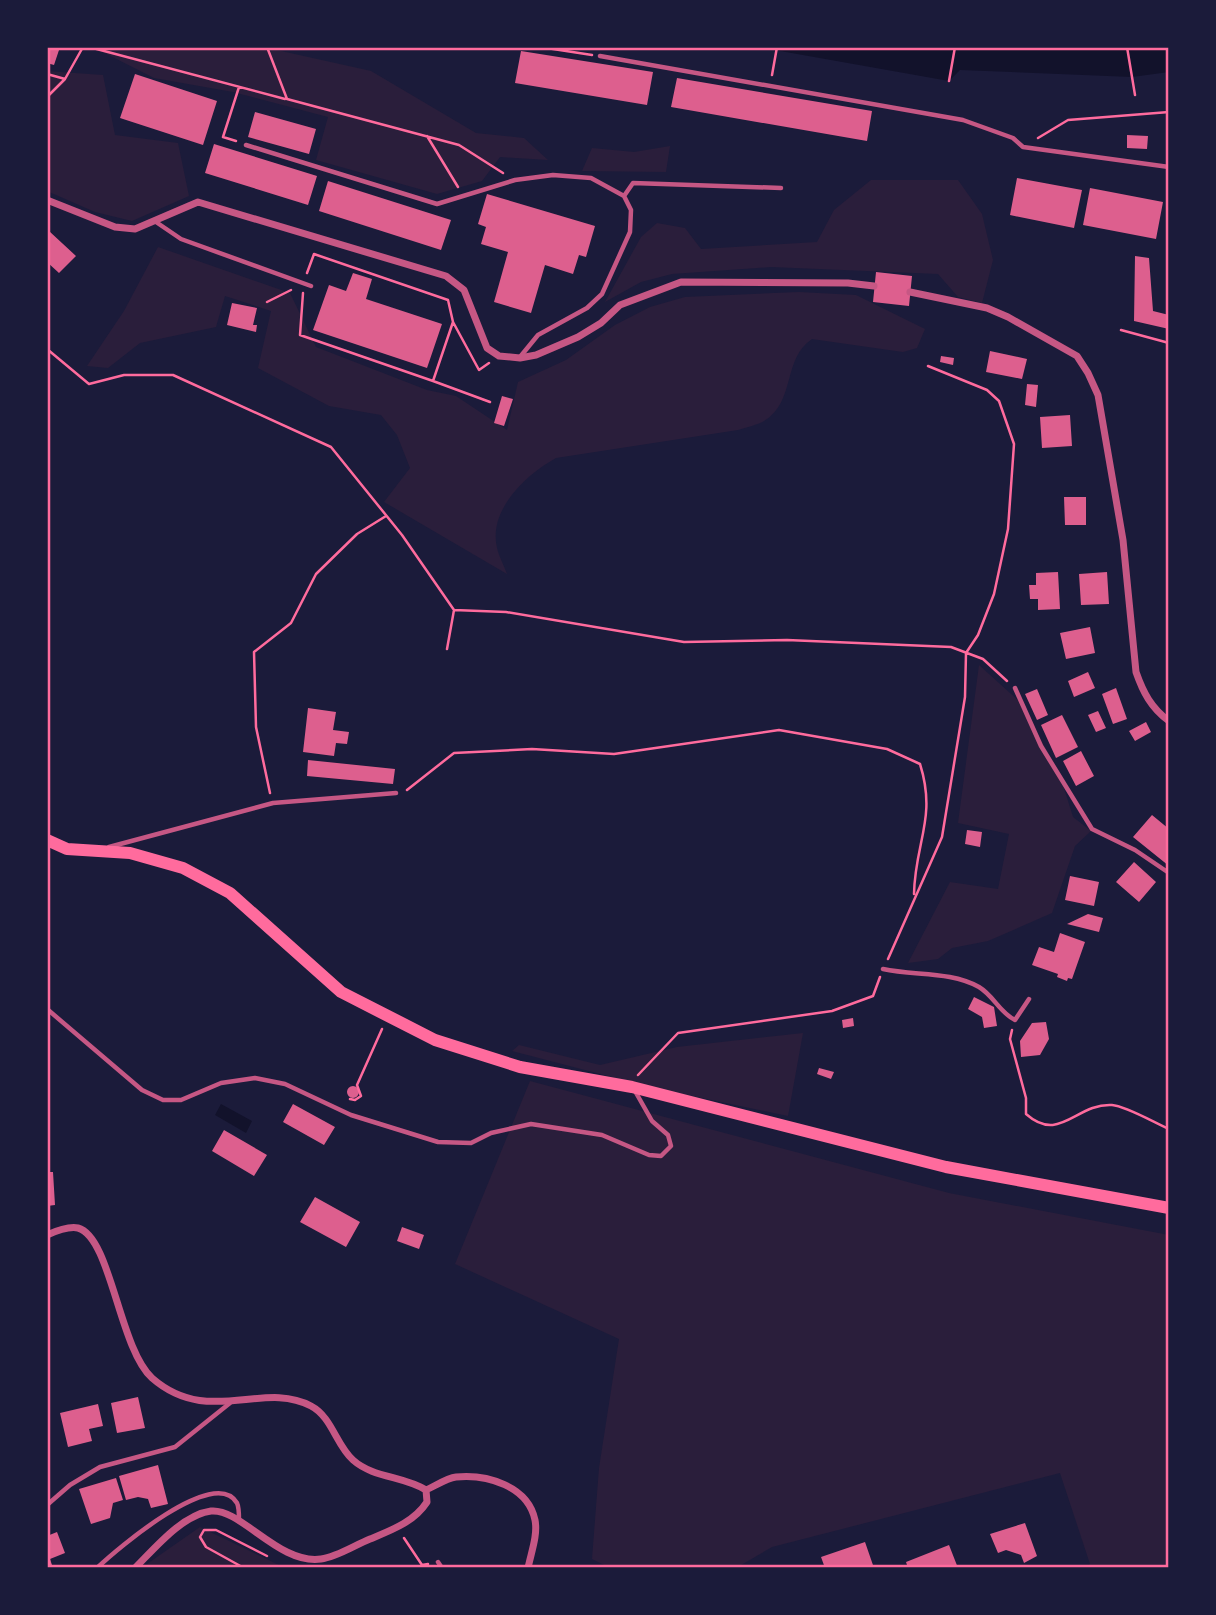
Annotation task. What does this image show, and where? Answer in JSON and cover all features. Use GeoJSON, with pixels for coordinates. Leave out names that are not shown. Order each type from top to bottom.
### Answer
{"type":"FeatureCollection","features":[{"type":"Feature","properties":{"kind":"main road"},"geometry":{"type":"LineString","coordinates":[[47,840],[67,849],[99,850],[170,863],[230,893],[341,992],[435,1040],[520,1067],[632,1087],[946,1167],[1169,1208]]}},
{"type":"Feature","properties":{"kind":"street"},"geometry":{"type":"LineString","coordinates":[[47,200],[115,227],[135,229],[198,202],[446,276],[464,290],[487,348],[499,356],[520,358],[537,355],[578,337],[601,323],[620,305],[681,282],[848,283],[874,286]]}},
{"type":"Feature","properties":{"kind":"street"},"geometry":{"type":"LineString","coordinates":[[910,292],[987,308],[1008,317],[1077,356],[1088,373],[1098,395],[1123,540],[1136,672],[1150,702],[1157,712],[1169,721]]}},
{"type":"Feature","properties":{"kind":"street"},"geometry":{"type":"LineString","coordinates":[[47,1236],[75,1227],[85,1231],[99,1247],[122,1324],[151,1377],[175,1392],[205,1402],[283,1399],[312,1406],[326,1420],[354,1461],[371,1471],[413,1482],[426,1490]]}},
{"type":"Feature","properties":{"kind":"street"},"geometry":{"type":"LineString","coordinates":[[426,1490],[455,1477],[495,1481],[514,1489],[529,1502],[535,1522],[528,1568]]}},
{"type":"Feature","properties":{"kind":"street"},"geometry":{"type":"LineString","coordinates":[[135,1568],[183,1524],[201,1513],[215,1511],[240,1521],[255,1535],[300,1557],[321,1559],[413,1519],[427,1502],[426,1490]]}},
{"type":"Feature","properties":{"kind":"lane"},"geometry":{"type":"LineString","coordinates":[[600,57],[964,120],[1013,138],[1023,147],[1169,167]]}},
{"type":"Feature","properties":{"kind":"lane"},"geometry":{"type":"LineString","coordinates":[[246,145],[437,204],[515,180],[553,175],[591,178],[624,196],[631,210],[630,232],[602,294],[587,308],[538,335],[520,358]]}},
{"type":"Feature","properties":{"kind":"lane"},"geometry":{"type":"LineString","coordinates":[[624,196],[633,183],[781,188]]}},
{"type":"Feature","properties":{"kind":"lane"},"geometry":{"type":"LineString","coordinates":[[156,222],[181,239],[311,286]]}},
{"type":"Feature","properties":{"kind":"lane"},"geometry":{"type":"LineString","coordinates":[[1014,688],[1041,746],[1093,829],[1135,850],[1169,873]]}},
{"type":"Feature","properties":{"kind":"lane"},"geometry":{"type":"LineString","coordinates":[[99,850],[272,803],[396,793]]}},
{"type":"Feature","properties":{"kind":"lane"},"geometry":{"type":"LineString","coordinates":[[883,969],[958,978],[981,988],[1004,1014],[1015,1020],[1029,999]]}},
{"type":"Feature","properties":{"kind":"lane"},"geometry":{"type":"LineString","coordinates":[[47,1009],[142,1090],[163,1100],[181,1100],[220,1083],[255,1077],[285,1084],[351,1115],[438,1142],[471,1143],[491,1133],[531,1124],[602,1135],[649,1155],[661,1156],[671,1146],[668,1135],[652,1121],[632,1087]]}},
{"type":"Feature","properties":{"kind":"lane"},"geometry":{"type":"LineString","coordinates":[[47,1505],[70,1485],[100,1467],[174,1447],[230,1403]]}},
{"type":"Feature","properties":{"kind":"lane"},"geometry":{"type":"LineString","coordinates":[[97,1568],[158,1520],[197,1496],[216,1492],[229,1496],[237,1504],[240,1521]]}},
{"type":"Feature","properties":{"kind":"lane"},"geometry":{"type":"LineString","coordinates":[[438,1562],[442,1568]]}},
{"type":"Feature","properties":{"kind":"path"},"geometry":{"type":"LineString","coordinates":[[47,97],[65,79],[83,47]]}},
{"type":"Feature","properties":{"kind":"path"},"geometry":{"type":"LineString","coordinates":[[89,47],[459,145],[515,180]]}},
{"type":"Feature","properties":{"kind":"path"},"geometry":{"type":"LineString","coordinates":[[267,47],[287,99]]}},
{"type":"Feature","properties":{"kind":"path"},"geometry":{"type":"LineString","coordinates":[[540,47],[600,57]]}},
{"type":"Feature","properties":{"kind":"path"},"geometry":{"type":"LineString","coordinates":[[771,85],[777,47]]}},
{"type":"Feature","properties":{"kind":"path"},"geometry":{"type":"LineString","coordinates":[[949,81],[955,47]]}},
{"type":"Feature","properties":{"kind":"path"},"geometry":{"type":"LineString","coordinates":[[1127,47],[1135,95]]}},
{"type":"Feature","properties":{"kind":"path"},"geometry":{"type":"LineString","coordinates":[[47,74],[65,79]]}},
{"type":"Feature","properties":{"kind":"path"},"geometry":{"type":"LineString","coordinates":[[239,86],[223,137],[246,145]]}},
{"type":"Feature","properties":{"kind":"path"},"geometry":{"type":"LineString","coordinates":[[1023,147],[1068,120],[1169,112]]}},
{"type":"Feature","properties":{"kind":"path"},"geometry":{"type":"LineString","coordinates":[[426,135],[464,196]]}},
{"type":"Feature","properties":{"kind":"path"},"geometry":{"type":"LineString","coordinates":[[490,402],[300,335],[303,283],[314,254],[448,300],[453,322],[479,370],[499,356]]}},
{"type":"Feature","properties":{"kind":"path"},"geometry":{"type":"LineString","coordinates":[[267,302],[303,283]]}},
{"type":"Feature","properties":{"kind":"path"},"geometry":{"type":"LineString","coordinates":[[433,381],[453,322]]}},
{"type":"Feature","properties":{"kind":"path"},"geometry":{"type":"LineString","coordinates":[[1121,330],[1169,343]]}},
{"type":"Feature","properties":{"kind":"path"},"geometry":{"type":"LineString","coordinates":[[47,349],[89,384],[124,374],[173,375],[331,447],[387,516],[454,610],[447,649]]}},
{"type":"Feature","properties":{"kind":"path"},"geometry":{"type":"LineString","coordinates":[[632,1087],[641,1070],[678,1032],[832,1010],[873,996],[883,969],[904,930],[914,897],[942,837],[965,697],[966,653],[978,635],[994,594],[1008,529],[1014,444],[999,401],[987,390],[928,366]]}},
{"type":"Feature","properties":{"kind":"path"},"geometry":{"type":"LineString","coordinates":[[272,803],[256,727],[254,652],[291,623],[316,573],[357,534],[387,516]]}},
{"type":"Feature","properties":{"kind":"path"},"geometry":{"type":"LineString","coordinates":[[454,610],[506,612],[684,642],[788,640],[927,645],[982,659],[1014,688]]}},
{"type":"Feature","properties":{"kind":"path"},"geometry":{"type":"LineString","coordinates":[[396,793],[408,789],[454,753],[532,750],[614,754],[779,730],[833,738],[887,749],[920,764],[928,789],[927,817],[915,867],[914,897]]}},
{"type":"Feature","properties":{"kind":"path"},"geometry":{"type":"LineString","coordinates":[[350,1099],[355,1101],[361,1096],[357,1085],[388,1016]]}},
{"type":"Feature","properties":{"kind":"path"},"geometry":{"type":"LineString","coordinates":[[1015,1020],[1010,1039],[1026,1098],[1026,1114],[1038,1125],[1057,1126],[1079,1113],[1113,1105],[1169,1129]]}},
{"type":"Feature","properties":{"kind":"path"},"geometry":{"type":"LineString","coordinates":[[244,1568],[206,1547],[200,1537],[204,1530],[216,1530],[277,1561]]}},
{"type":"Feature","properties":{"kind":"path"},"geometry":{"type":"LineString","coordinates":[[404,1537],[422,1565]]}},
{"type":"Feature","properties":{"kind":"path"},"geometry":{"type":"LineString","coordinates":[[172,1568],[180,1568]]}},
{"type":"Feature","properties":{"kind":"shaded area"},"geometry":{"type":"Polygon","coordinates":[[[93,47],[263,47],[371,71],[476,133],[524,138],[548,160],[500,157],[482,181],[437,194],[316,160],[328,117],[233,92],[154,78],[93,47]]]}},
{"type":"Feature","properties":{"kind":"shaded area"},"geometry":{"type":"Polygon","coordinates":[[[758,47],[1169,47],[1169,72],[1132,77],[960,70],[949,81],[758,47]]]}},
{"type":"Feature","properties":{"kind":"shaded area"},"geometry":{"type":"Polygon","coordinates":[[[47,71],[103,75],[115,135],[178,143],[189,196],[132,221],[95,212],[47,191],[47,71]]]}},
{"type":"Feature","properties":{"kind":"shaded area"},"geometry":{"type":"Polygon","coordinates":[[[670,146],[666,172],[582,171],[592,148],[634,152],[670,146]]]}},
{"type":"Feature","properties":{"kind":"shaded area"},"geometry":{"type":"Polygon","coordinates":[[[871,180],[958,180],[982,214],[993,260],[982,303],[958,297],[938,274],[771,267],[672,274],[641,282],[605,302],[641,237],[657,223],[685,228],[701,249],[817,242],[834,210],[871,180]]]}},
{"type":"Feature","properties":{"kind":"shaded area"},"geometry":{"type":"Polygon","coordinates":[[[158,247],[290,293],[316,347],[427,390],[456,396],[507,430],[518,382],[566,360],[615,325],[650,307],[685,297],[799,292],[856,295],[925,329],[917,348],[903,352],[812,339],[796,358],[781,403],[774,413],[755,425],[738,430],[556,458],[522,483],[512,494],[498,520],[497,548],[507,574],[384,502],[410,468],[397,435],[381,415],[329,406],[258,368],[271,311],[225,296],[216,327],[140,343],[108,368],[87,366],[124,311],[158,247]]]}},
{"type":"Feature","properties":{"kind":"shaded area"},"geometry":{"type":"Polygon","coordinates":[[[979,665],[1020,702],[1059,772],[1073,817],[1091,831],[1075,846],[1052,913],[988,941],[952,948],[938,959],[908,963],[950,882],[998,889],[1009,834],[958,823],[979,665]]]}},
{"type":"Feature","properties":{"kind":"shaded area"},"geometry":{"type":"Polygon","coordinates":[[[803,1033],[788,1116],[654,1088],[512,1051],[519,1045],[600,1065],[677,1047],[803,1033]]]}},
{"type":"Feature","properties":{"kind":"shaded area"},"geometry":{"type":"Polygon","coordinates":[[[530,1081],[949,1193],[1169,1235],[1169,1568],[1085,1568],[1090,1564],[1060,1473],[772,1547],[736,1568],[610,1568],[592,1559],[599,1468],[619,1339],[455,1264],[530,1081]]]}},
{"type":"Feature","properties":{"kind":"shaded area"},"geometry":{"type":"Polygon","coordinates":[[[221,1104],[252,1121],[246,1133],[215,1115],[221,1104]]]}},
{"type":"Feature","properties":{"kind":"shaded area"},"geometry":{"type":"Polygon","coordinates":[[[200,1527],[285,1568],[149,1568],[147,1564],[200,1527]]]}},
{"type":"Feature","properties":{"kind":"building"},"geometry":{"type":"Polygon","coordinates":[[[47,47],[60,47],[54,65],[47,63],[47,47]]]}},
{"type":"Feature","properties":{"kind":"building"},"geometry":{"type":"Polygon","coordinates":[[[521,51],[653,72],[647,105],[515,83],[521,51]]]}},
{"type":"Feature","properties":{"kind":"building"},"geometry":{"type":"Polygon","coordinates":[[[135,74],[217,101],[203,145],[120,118],[135,74]]]}},
{"type":"Feature","properties":{"kind":"building"},"geometry":{"type":"Polygon","coordinates":[[[677,78],[872,111],[867,141],[671,107],[677,78]]]}},
{"type":"Feature","properties":{"kind":"building"},"geometry":{"type":"Polygon","coordinates":[[[255,112],[316,129],[309,154],[248,137],[255,112]]]}},
{"type":"Feature","properties":{"kind":"building"},"geometry":{"type":"Polygon","coordinates":[[[1127,135],[1148,136],[1147,149],[1127,148],[1127,135]]]}},
{"type":"Feature","properties":{"kind":"building"},"geometry":{"type":"Polygon","coordinates":[[[214,144],[317,176],[308,205],[205,173],[214,144]]]}},
{"type":"Feature","properties":{"kind":"building"},"geometry":{"type":"Polygon","coordinates":[[[1017,178],[1082,190],[1074,228],[1010,215],[1017,178]]]}},
{"type":"Feature","properties":{"kind":"building"},"geometry":{"type":"Polygon","coordinates":[[[328,181],[451,220],[441,250],[319,211],[328,181]]]}},
{"type":"Feature","properties":{"kind":"building"},"geometry":{"type":"Polygon","coordinates":[[[1090,188],[1163,202],[1156,239],[1083,225],[1090,188]]]}},
{"type":"Feature","properties":{"kind":"building"},"geometry":{"type":"Polygon","coordinates":[[[487,194],[595,226],[586,257],[579,255],[573,274],[545,265],[531,313],[494,302],[508,252],[481,244],[486,227],[478,224],[487,194]]]}},
{"type":"Feature","properties":{"kind":"building"},"geometry":{"type":"Polygon","coordinates":[[[49,231],[76,256],[59,273],[47,262],[49,231]]]}},
{"type":"Feature","properties":{"kind":"building"},"geometry":{"type":"Polygon","coordinates":[[[1135,256],[1149,258],[1153,311],[1169,315],[1169,329],[1134,321],[1135,256]]]}},
{"type":"Feature","properties":{"kind":"building"},"geometry":{"type":"Polygon","coordinates":[[[876,272],[912,276],[909,306],[873,302],[876,272]]]}},
{"type":"Feature","properties":{"kind":"building"},"geometry":{"type":"Polygon","coordinates":[[[353,273],[372,279],[366,299],[442,324],[427,368],[313,330],[329,285],[346,291],[353,273]]]}},
{"type":"Feature","properties":{"kind":"building"},"geometry":{"type":"Polygon","coordinates":[[[232,303],[257,308],[253,325],[257,325],[256,332],[227,325],[232,303]]]}},
{"type":"Feature","properties":{"kind":"building"},"geometry":{"type":"Polygon","coordinates":[[[990,351],[1027,359],[1022,379],[986,372],[990,351]]]}},
{"type":"Feature","properties":{"kind":"building"},"geometry":{"type":"Polygon","coordinates":[[[941,356],[954,358],[953,365],[940,362],[941,356]]]}},
{"type":"Feature","properties":{"kind":"building"},"geometry":{"type":"Polygon","coordinates":[[[1027,384],[1038,385],[1036,407],[1025,405],[1027,384]]]}},
{"type":"Feature","properties":{"kind":"building"},"geometry":{"type":"Polygon","coordinates":[[[502,396],[513,399],[504,426],[494,423],[502,396]]]}},
{"type":"Feature","properties":{"kind":"building"},"geometry":{"type":"Polygon","coordinates":[[[1070,415],[1072,446],[1042,448],[1040,417],[1070,415]]]}},
{"type":"Feature","properties":{"kind":"building"},"geometry":{"type":"Polygon","coordinates":[[[1064,497],[1086,497],[1086,525],[1065,525],[1064,497]]]}},
{"type":"Feature","properties":{"kind":"building"},"geometry":{"type":"Polygon","coordinates":[[[1058,572],[1060,609],[1038,610],[1038,599],[1030,599],[1029,585],[1036,585],[1036,573],[1058,572]]]}},
{"type":"Feature","properties":{"kind":"building"},"geometry":{"type":"Polygon","coordinates":[[[1107,572],[1109,604],[1081,605],[1079,574],[1107,572]]]}},
{"type":"Feature","properties":{"kind":"building"},"geometry":{"type":"Polygon","coordinates":[[[1090,627],[1095,653],[1066,659],[1060,633],[1090,627]]]}},
{"type":"Feature","properties":{"kind":"building"},"geometry":{"type":"Polygon","coordinates":[[[1088,672],[1095,688],[1074,697],[1068,681],[1088,672]]]}},
{"type":"Feature","properties":{"kind":"building"},"geometry":{"type":"Polygon","coordinates":[[[1116,688],[1127,719],[1113,724],[1102,694],[1116,688]]]}},
{"type":"Feature","properties":{"kind":"building"},"geometry":{"type":"Polygon","coordinates":[[[1037,689],[1048,715],[1037,720],[1025,694],[1037,689]]]}},
{"type":"Feature","properties":{"kind":"building"},"geometry":{"type":"Polygon","coordinates":[[[308,708],[336,712],[333,730],[349,732],[347,744],[336,743],[334,756],[303,752],[308,708]]]}},
{"type":"Feature","properties":{"kind":"building"},"geometry":{"type":"Polygon","coordinates":[[[1098,711],[1106,728],[1096,732],[1088,715],[1098,711]]]}},
{"type":"Feature","properties":{"kind":"building"},"geometry":{"type":"Polygon","coordinates":[[[1062,715],[1078,747],[1056,758],[1041,725],[1062,715]]]}},
{"type":"Feature","properties":{"kind":"building"},"geometry":{"type":"Polygon","coordinates":[[[1146,722],[1151,732],[1135,741],[1129,731],[1146,722]]]}},
{"type":"Feature","properties":{"kind":"building"},"geometry":{"type":"Polygon","coordinates":[[[1081,751],[1094,776],[1076,786],[1063,761],[1081,751]]]}},
{"type":"Feature","properties":{"kind":"building"},"geometry":{"type":"Polygon","coordinates":[[[308,760],[395,769],[393,784],[307,776],[308,760]]]}},
{"type":"Feature","properties":{"kind":"building"},"geometry":{"type":"Polygon","coordinates":[[[1152,815],[1169,829],[1169,866],[1133,837],[1152,815]]]}},
{"type":"Feature","properties":{"kind":"building"},"geometry":{"type":"Polygon","coordinates":[[[967,830],[982,832],[980,847],[965,844],[967,830]]]}},
{"type":"Feature","properties":{"kind":"building"},"geometry":{"type":"Polygon","coordinates":[[[1134,862],[1156,882],[1139,902],[1116,882],[1134,862]]]}},
{"type":"Feature","properties":{"kind":"building"},"geometry":{"type":"Polygon","coordinates":[[[1070,876],[1099,882],[1094,906],[1065,900],[1070,876]]]}},
{"type":"Feature","properties":{"kind":"building"},"geometry":{"type":"Polygon","coordinates":[[[1088,914],[1103,918],[1099,932],[1067,924],[1088,914]]]}},
{"type":"Feature","properties":{"kind":"building"},"geometry":{"type":"Polygon","coordinates":[[[1060,933],[1085,942],[1072,979],[1068,978],[1067,981],[1057,977],[1058,974],[1032,965],[1039,947],[1054,952],[1060,933]]]}},
{"type":"Feature","properties":{"kind":"building"},"geometry":{"type":"Polygon","coordinates":[[[974,997],[994,1007],[997,1026],[984,1028],[982,1017],[968,1009],[974,997]]]}},
{"type":"Feature","properties":{"kind":"building"},"geometry":{"type":"Polygon","coordinates":[[[853,1018],[854,1026],[843,1028],[842,1020],[853,1018]]]}},
{"type":"Feature","properties":{"kind":"building"},"geometry":{"type":"Polygon","coordinates":[[[1046,1022],[1049,1039],[1040,1055],[1021,1057],[1020,1041],[1032,1023],[1046,1022]]]}},
{"type":"Feature","properties":{"kind":"building"},"geometry":{"type":"Polygon","coordinates":[[[819,1068],[834,1072],[831,1079],[817,1074],[819,1068]]]}},
{"type":"Feature","properties":{"kind":"building"},"geometry":{"type":"Polygon","coordinates":[[[353,1086],[359,1092],[353,1098],[347,1092],[353,1086]]]}},
{"type":"Feature","properties":{"kind":"building"},"geometry":{"type":"Polygon","coordinates":[[[293,1104],[335,1127],[324,1145],[283,1122],[293,1104]]]}},
{"type":"Feature","properties":{"kind":"building"},"geometry":{"type":"Polygon","coordinates":[[[224,1130],[267,1155],[254,1176],[212,1151],[224,1130]]]}},
{"type":"Feature","properties":{"kind":"building"},"geometry":{"type":"Polygon","coordinates":[[[47,1172],[53,1172],[55,1205],[47,1206],[47,1172]]]}},
{"type":"Feature","properties":{"kind":"building"},"geometry":{"type":"Polygon","coordinates":[[[315,1197],[360,1222],[346,1247],[300,1222],[315,1197]]]}},
{"type":"Feature","properties":{"kind":"building"},"geometry":{"type":"Polygon","coordinates":[[[402,1227],[424,1235],[419,1249],[397,1241],[402,1227]]]}},
{"type":"Feature","properties":{"kind":"building"},"geometry":{"type":"Polygon","coordinates":[[[138,1397],[145,1428],[117,1433],[111,1403],[138,1397]]]}},
{"type":"Feature","properties":{"kind":"building"},"geometry":{"type":"Polygon","coordinates":[[[98,1404],[103,1426],[89,1429],[92,1441],[68,1447],[60,1413],[98,1404]]]}},
{"type":"Feature","properties":{"kind":"building"},"geometry":{"type":"Polygon","coordinates":[[[158,1465],[168,1504],[151,1508],[148,1499],[138,1497],[126,1500],[119,1476],[158,1465]]]}},
{"type":"Feature","properties":{"kind":"building"},"geometry":{"type":"Polygon","coordinates":[[[116,1478],[123,1500],[113,1503],[110,1518],[91,1524],[79,1489],[116,1478]]]}},
{"type":"Feature","properties":{"kind":"building"},"geometry":{"type":"Polygon","coordinates":[[[1025,1523],[1037,1556],[1024,1563],[1021,1555],[1006,1550],[998,1553],[990,1534],[1025,1523]]]}},
{"type":"Feature","properties":{"kind":"building"},"geometry":{"type":"Polygon","coordinates":[[[57,1532],[65,1553],[50,1559],[53,1568],[47,1568],[47,1536],[57,1532]]]}},
{"type":"Feature","properties":{"kind":"building"},"geometry":{"type":"Polygon","coordinates":[[[865,1542],[874,1568],[825,1568],[821,1557],[865,1542]]]}},
{"type":"Feature","properties":{"kind":"building"},"geometry":{"type":"Polygon","coordinates":[[[949,1545],[958,1568],[908,1568],[906,1562],[949,1545]]]}}]}
